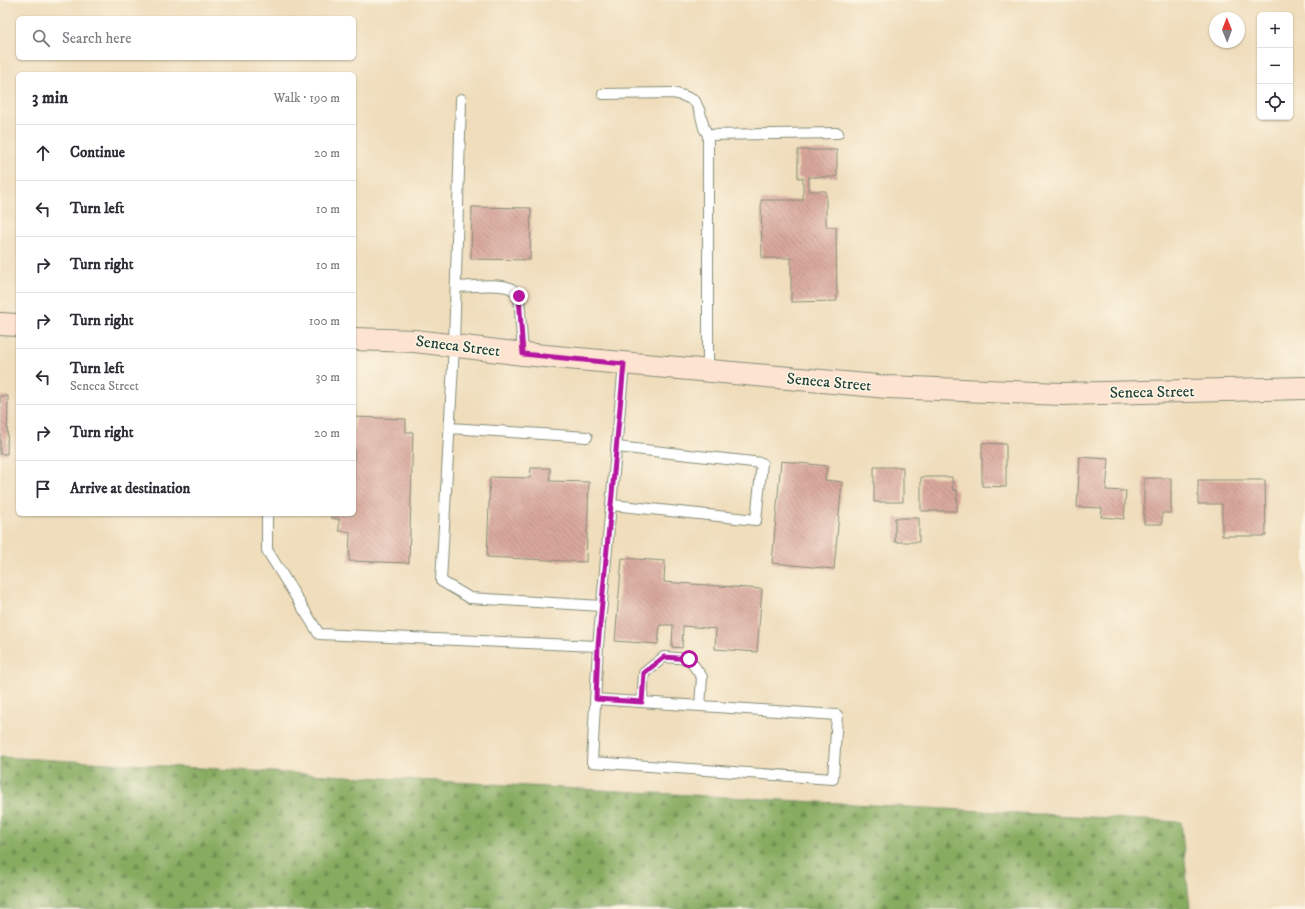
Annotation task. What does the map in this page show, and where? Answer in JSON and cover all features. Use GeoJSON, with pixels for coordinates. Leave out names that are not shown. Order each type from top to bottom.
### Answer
{"type":"FeatureCollection","features":[{"type":"Feature","properties":{"kind":"street"},"geometry":{"type":"LineString","coordinates":[[0,324],[16,325]]}},
{"type":"Feature","properties":{"kind":"street","name":"Seneca Street"},"geometry":{"type":"LineString","coordinates":[[356,339],[415,341],[624,364],[708,370],[888,387],[1062,394],[1305,388]]}},
{"type":"Feature","properties":{"kind":"lane"},"geometry":{"type":"LineString","coordinates":[[603,94],[673,94],[684,96],[695,101],[700,112],[704,128],[708,135],[708,370]]}},
{"type":"Feature","properties":{"kind":"lane"},"geometry":{"type":"LineString","coordinates":[[461,99],[454,346],[441,581],[470,598],[602,606]]}},
{"type":"Feature","properties":{"kind":"lane"},"geometry":{"type":"LineString","coordinates":[[708,135],[838,132]]}},
{"type":"Feature","properties":{"kind":"lane"},"geometry":{"type":"LineString","coordinates":[[456,287],[500,286],[511,288],[516,292],[519,296],[523,354]]}},
{"type":"Feature","properties":{"kind":"lane"},"geometry":{"type":"LineString","coordinates":[[596,699],[837,716],[833,779],[592,762],[598,646],[624,364]]}},
{"type":"Feature","properties":{"kind":"lane"},"geometry":{"type":"LineString","coordinates":[[450,428],[587,437]]}},
{"type":"Feature","properties":{"kind":"lane"},"geometry":{"type":"LineString","coordinates":[[612,505],[756,520],[762,463],[617,447]]}},
{"type":"Feature","properties":{"kind":"lane"},"geometry":{"type":"LineString","coordinates":[[267,516],[267,550],[319,634],[598,646]]}},
{"type":"Feature","properties":{"kind":"lane"},"geometry":{"type":"LineString","coordinates":[[642,702],[644,673],[664,657],[689,659],[698,671],[702,677],[700,706]]}},
{"type":"Feature","properties":{"kind":"green space"},"geometry":{"type":"Polygon","coordinates":[[[0,757],[1181,822],[1190,909],[0,909],[0,757]]]}},
{"type":"Feature","properties":{"kind":"building"},"geometry":{"type":"Polygon","coordinates":[[[798,150],[837,150],[837,177],[809,177],[809,191],[826,191],[826,227],[836,227],[837,301],[791,302],[791,258],[762,258],[761,200],[803,200],[803,178],[798,178],[798,150]]]}},
{"type":"Feature","properties":{"kind":"building"},"geometry":{"type":"Polygon","coordinates":[[[472,207],[531,208],[530,260],[471,259],[472,207]]]}},
{"type":"Feature","properties":{"kind":"building"},"geometry":{"type":"Polygon","coordinates":[[[0,396],[8,396],[7,454],[0,454],[0,396]]]}},
{"type":"Feature","properties":{"kind":"building"},"geometry":{"type":"Polygon","coordinates":[[[356,417],[406,419],[406,432],[413,432],[409,563],[349,561],[350,532],[339,531],[339,519],[331,518],[331,516],[356,516],[356,417]]]}},
{"type":"Feature","properties":{"kind":"building"},"geometry":{"type":"Polygon","coordinates":[[[982,443],[1006,444],[1006,487],[982,486],[982,443]]]}},
{"type":"Feature","properties":{"kind":"building"},"geometry":{"type":"Polygon","coordinates":[[[1080,457],[1109,459],[1106,490],[1126,491],[1124,519],[1101,517],[1102,508],[1077,507],[1080,457]]]}},
{"type":"Feature","properties":{"kind":"building"},"geometry":{"type":"Polygon","coordinates":[[[781,461],[827,466],[825,480],[842,482],[834,569],[772,563],[781,461]]]}},
{"type":"Feature","properties":{"kind":"building"},"geometry":{"type":"Polygon","coordinates":[[[874,467],[903,467],[903,502],[874,502],[874,467]]]}},
{"type":"Feature","properties":{"kind":"building"},"geometry":{"type":"Polygon","coordinates":[[[531,468],[550,468],[550,481],[589,482],[586,562],[487,557],[490,477],[530,478],[531,468]]]}},
{"type":"Feature","properties":{"kind":"building"},"geometry":{"type":"Polygon","coordinates":[[[921,477],[952,477],[953,490],[957,490],[957,511],[921,511],[921,477]]]}},
{"type":"Feature","properties":{"kind":"building"},"geometry":{"type":"Polygon","coordinates":[[[1144,478],[1171,478],[1171,513],[1162,513],[1162,524],[1144,524],[1144,478]]]}},
{"type":"Feature","properties":{"kind":"building"},"geometry":{"type":"Polygon","coordinates":[[[1198,480],[1265,480],[1266,536],[1222,536],[1222,504],[1198,504],[1198,480]]]}},
{"type":"Feature","properties":{"kind":"building"},"geometry":{"type":"Polygon","coordinates":[[[895,518],[919,518],[919,542],[895,542],[895,518]]]}},
{"type":"Feature","properties":{"kind":"building"},"geometry":{"type":"Polygon","coordinates":[[[622,558],[665,561],[664,582],[762,589],[757,652],[715,649],[716,629],[683,626],[682,648],[672,647],[673,625],[660,625],[658,644],[615,641],[622,558]]]}},
{"type":"Feature","properties":{"kind":"route"},"geometry":{"type":"LineString","coordinates":[[519,296],[523,354],[624,364],[598,646],[596,699],[642,702],[644,673],[664,657],[689,659]]}}]}
